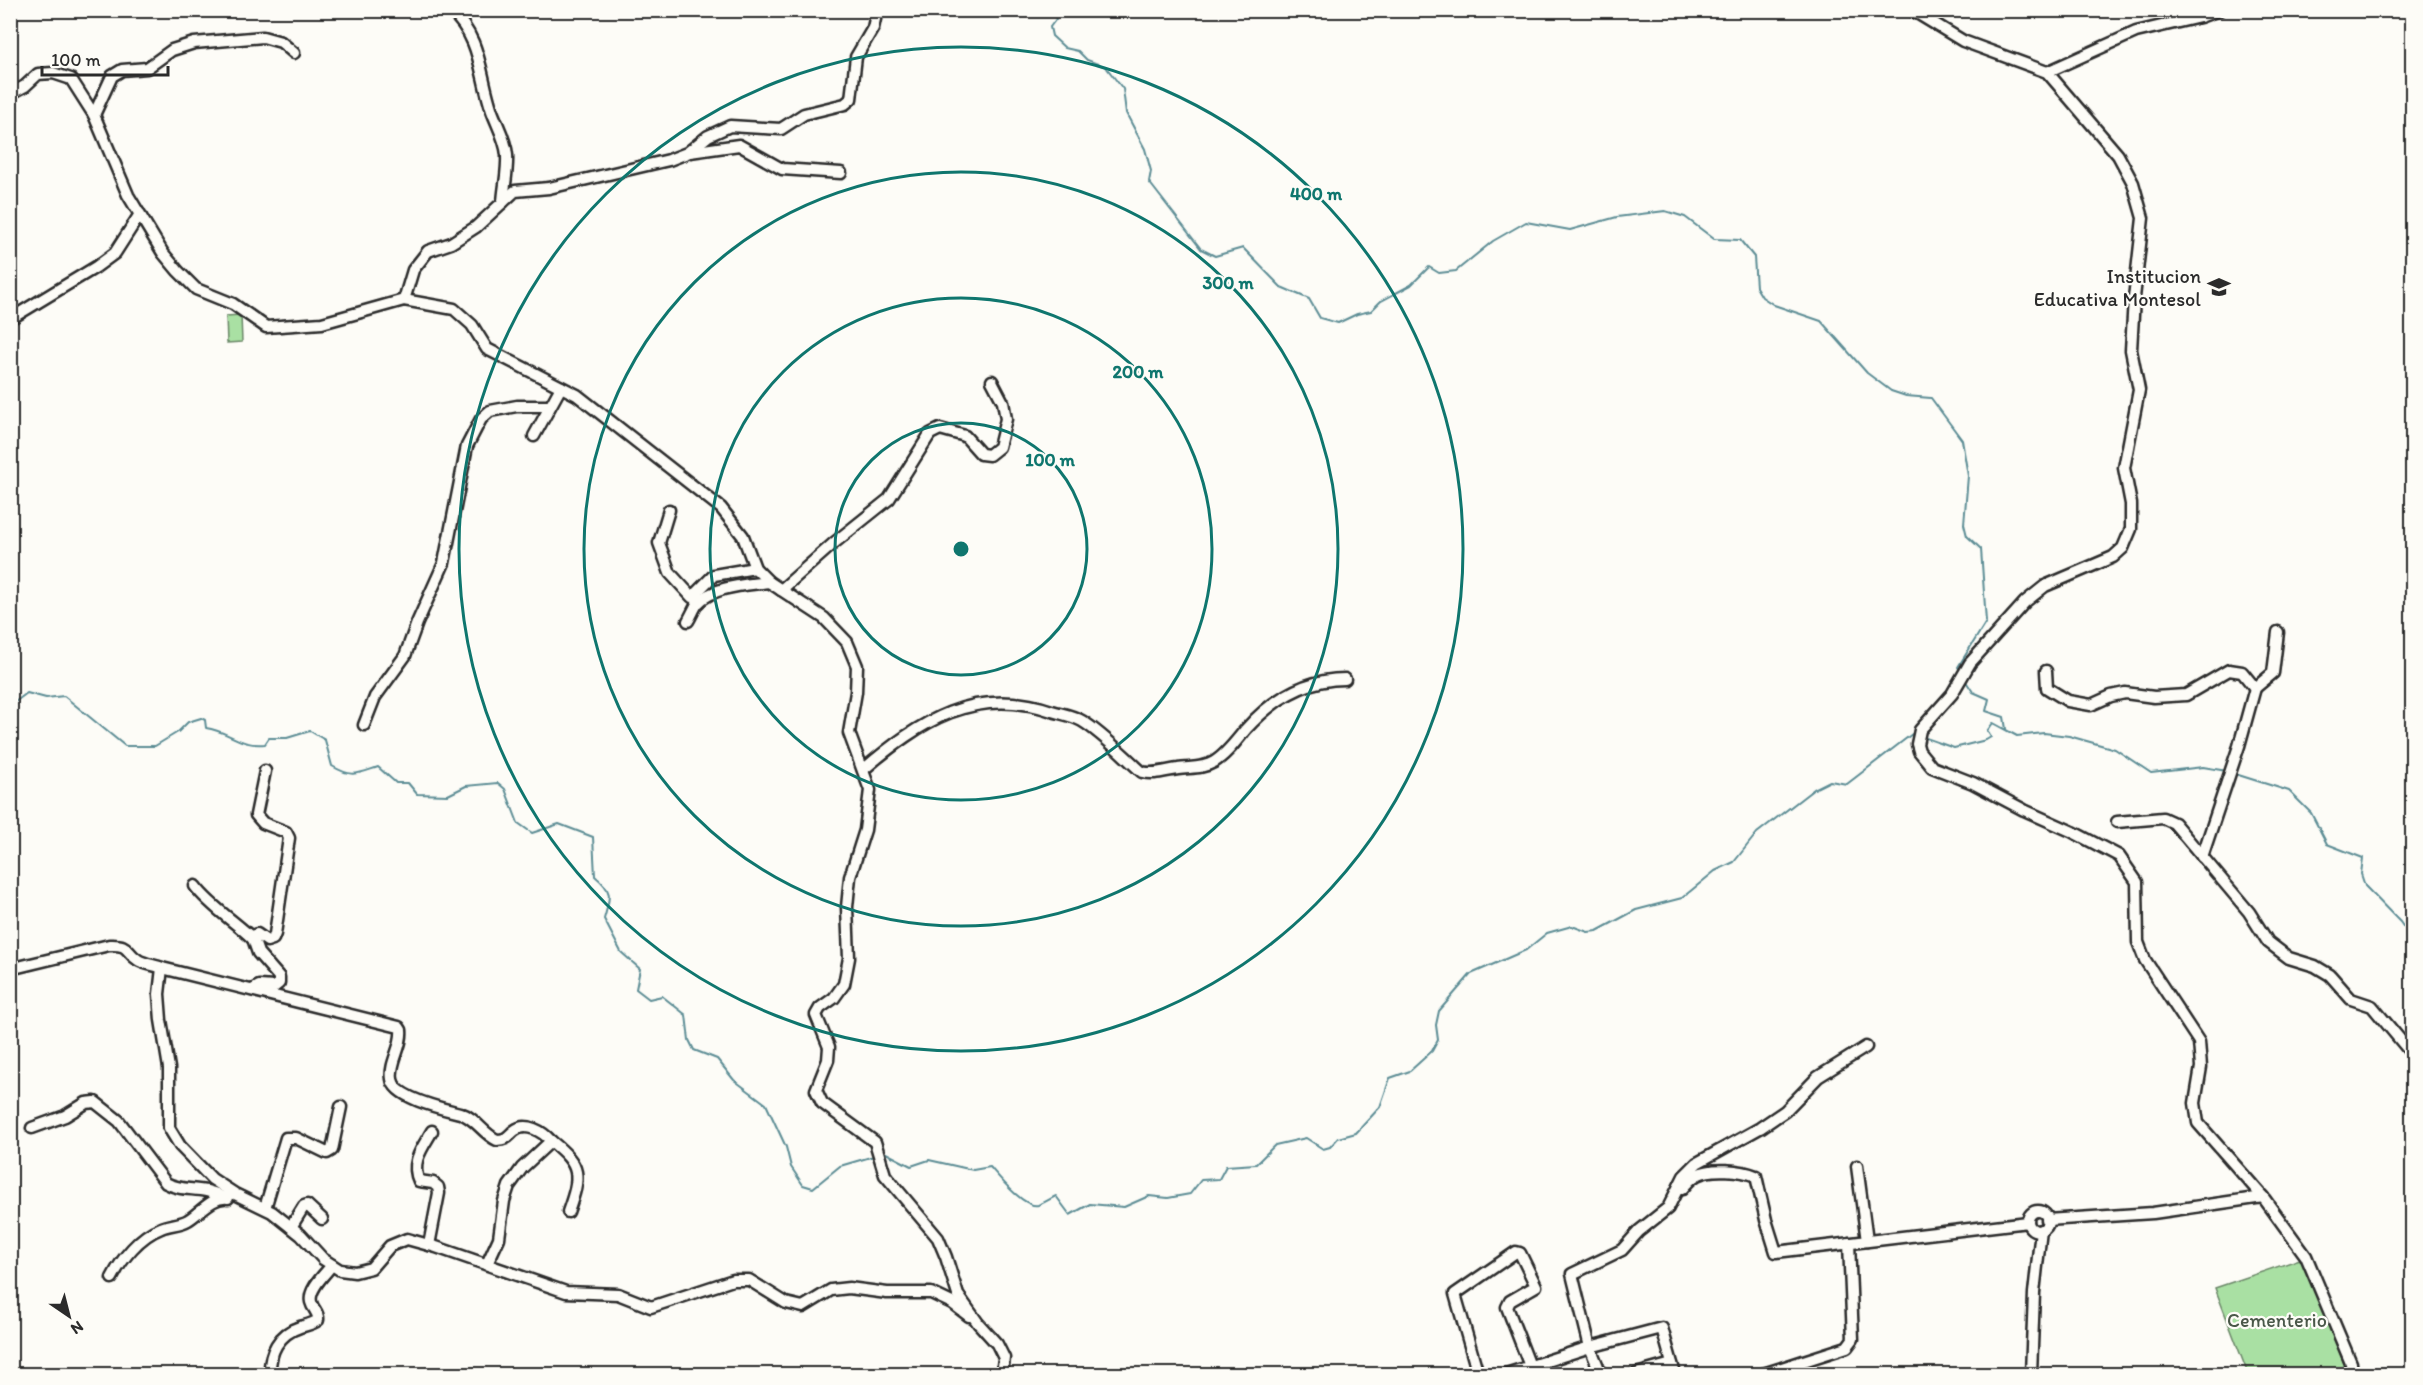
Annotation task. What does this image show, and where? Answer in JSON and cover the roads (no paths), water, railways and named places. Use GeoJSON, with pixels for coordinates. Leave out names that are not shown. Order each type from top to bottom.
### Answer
{"type":"FeatureCollection","features":[{"type":"Feature","properties":{"kind":"street"},"geometry":{"type":"LineString","coordinates":[[450,10],[463,23],[478,53],[491,109],[505,146],[507,157],[503,202]]}},
{"type":"Feature","properties":{"kind":"street"},"geometry":{"type":"LineString","coordinates":[[687,153],[708,136],[730,126],[781,129],[804,114],[844,104],[851,99],[856,57],[873,28],[877,10]]}},
{"type":"Feature","properties":{"kind":"street"},"geometry":{"type":"LineString","coordinates":[[1912,10],[1964,41],[2047,72],[2118,155],[2133,183],[2143,218],[2134,298],[2132,351],[2139,390],[2124,468],[2131,504],[2131,529],[2123,548],[2114,557],[2045,586],[2025,602],[1970,663],[1952,694],[1920,730],[1917,744],[1932,767],[1973,783],[2119,856],[2137,882],[2138,942],[2145,960],[2199,1042],[2201,1067],[2195,1103],[2198,1124],[2263,1197],[2306,1256],[2351,1363],[2352,1374]]}},
{"type":"Feature","properties":{"kind":"street"},"geometry":{"type":"LineString","coordinates":[[2047,72],[2136,32],[2200,17],[2219,10]]}},
{"type":"Feature","properties":{"kind":"street"},"geometry":{"type":"LineString","coordinates":[[94,115],[112,76],[122,70],[138,71],[147,68],[172,50],[194,44],[263,37],[281,42],[294,53]]}},
{"type":"Feature","properties":{"kind":"street"},"geometry":{"type":"LineString","coordinates":[[10,94],[26,86],[38,74],[53,73],[71,79],[94,115],[128,195],[163,253],[196,289],[233,304],[266,327],[322,323],[404,300],[454,309],[472,325],[488,349],[577,395],[721,508],[743,536],[755,568],[769,582],[824,618],[846,642],[857,666],[856,692],[849,733],[870,790],[865,830],[850,877],[847,907],[849,958],[844,984],[834,998],[820,1008],[816,1015],[829,1047],[828,1060],[816,1090],[822,1103],[875,1142],[885,1175],[938,1238],[958,1295],[997,1344],[1004,1358],[1002,1374]]}},
{"type":"Feature","properties":{"kind":"street"},"geometry":{"type":"LineString","coordinates":[[404,300],[413,270],[428,251],[451,243],[476,227],[515,191],[549,188],[669,160],[708,148],[739,145],[782,169],[841,173]]}},
{"type":"Feature","properties":{"kind":"street"},"geometry":{"type":"LineString","coordinates":[[10,319],[115,253],[140,214]]}},
{"type":"Feature","properties":{"kind":"street"},"geometry":{"type":"LineString","coordinates":[[781,590],[834,543],[890,499],[930,434],[940,429],[965,436],[981,454],[989,455],[999,447],[1006,419],[1004,402],[992,381]]}},
{"type":"Feature","properties":{"kind":"street"},"geometry":{"type":"LineString","coordinates":[[534,436],[561,387]]}},
{"type":"Feature","properties":{"kind":"street"},"geometry":{"type":"LineString","coordinates":[[364,725],[375,697],[405,656],[444,562],[467,446],[481,419],[490,411],[517,406],[550,406]]}},
{"type":"Feature","properties":{"kind":"street"},"geometry":{"type":"LineString","coordinates":[[669,510],[659,543],[670,573],[692,597],[714,575],[755,568]]}},
{"type":"Feature","properties":{"kind":"street"},"geometry":{"type":"LineString","coordinates":[[688,621],[698,603],[712,594],[729,588],[769,582]]}},
{"type":"Feature","properties":{"kind":"street"},"geometry":{"type":"LineString","coordinates":[[2202,857],[2239,746],[2255,688],[2273,673],[2278,632]]}},
{"type":"Feature","properties":{"kind":"street"},"geometry":{"type":"LineString","coordinates":[[2046,671],[2047,688],[2053,693],[2068,701],[2091,705],[2111,696],[2125,693],[2154,697],[2186,695],[2229,670],[2242,672],[2255,688]]}},
{"type":"Feature","properties":{"kind":"street"},"geometry":{"type":"LineString","coordinates":[[863,770],[898,740],[948,711],[974,703],[1031,704],[1082,721],[1142,772],[1152,775],[1180,769],[1199,768],[1212,764],[1223,756],[1254,720],[1275,701],[1304,686],[1325,679],[1345,679]]}},
{"type":"Feature","properties":{"kind":"street"},"geometry":{"type":"LineString","coordinates":[[252,938],[255,934],[267,941],[274,937],[289,838],[286,832],[263,823],[256,815],[265,771]]}},
{"type":"Feature","properties":{"kind":"street"},"geometry":{"type":"LineString","coordinates":[[2117,822],[2163,818],[2174,823],[2248,912],[2268,942],[2289,958],[2315,966],[2330,975],[2351,999],[2372,1006],[2412,1054]]}},
{"type":"Feature","properties":{"kind":"street"},"geometry":{"type":"LineString","coordinates":[[195,886],[204,898],[230,917],[252,938],[261,959],[280,980],[276,987],[259,986],[252,990]]}},
{"type":"Feature","properties":{"kind":"street"},"geometry":{"type":"LineString","coordinates":[[10,969],[121,944],[137,960],[162,968],[399,1027],[402,1037],[391,1077],[393,1085],[431,1105],[466,1116],[497,1140],[507,1138],[516,1129],[523,1127],[544,1133],[569,1156],[576,1173],[577,1187],[568,1212]]}},
{"type":"Feature","properties":{"kind":"street"},"geometry":{"type":"LineString","coordinates":[[162,968],[159,994],[169,1068],[169,1128],[180,1146],[213,1179],[235,1194],[265,1208],[291,1227],[323,1259],[340,1270],[355,1272],[371,1268],[390,1246],[407,1239],[566,1292],[618,1294],[651,1307],[733,1280],[749,1280],[786,1303],[803,1306],[831,1290],[849,1288],[887,1293],[931,1293],[952,1303],[978,1323]]}},
{"type":"Feature","properties":{"kind":"street"},"geometry":{"type":"LineString","coordinates":[[1601,1374],[1590,1347],[1572,1275],[1618,1253],[1639,1231],[1668,1208],[1684,1176],[1697,1163],[1760,1128],[1785,1111],[1818,1077],[1866,1047]]}},
{"type":"Feature","properties":{"kind":"street"},"geometry":{"type":"LineString","coordinates":[[32,1128],[65,1116],[86,1103],[95,1102],[119,1121],[166,1183],[175,1187],[204,1189],[228,1198],[235,1194]]}},
{"type":"Feature","properties":{"kind":"street"},"geometry":{"type":"LineString","coordinates":[[265,1208],[286,1138],[296,1138],[327,1153],[330,1152],[341,1107]]}},
{"type":"Feature","properties":{"kind":"street"},"geometry":{"type":"LineString","coordinates":[[429,1245],[439,1193],[438,1187],[433,1183],[418,1181],[416,1158],[432,1131]]}},
{"type":"Feature","properties":{"kind":"street"},"geometry":{"type":"LineString","coordinates":[[487,1264],[499,1238],[504,1201],[509,1186],[522,1168],[551,1141]]}},
{"type":"Feature","properties":{"kind":"street"},"geometry":{"type":"LineString","coordinates":[[1857,1166],[1868,1241]]}},
{"type":"Feature","properties":{"kind":"street"},"geometry":{"type":"LineString","coordinates":[[1674,1198],[1690,1180],[1703,1173],[1727,1172],[1753,1175],[1758,1179],[1766,1220],[1776,1252],[2028,1222]]}},
{"type":"Feature","properties":{"kind":"street"},"geometry":{"type":"LineString","coordinates":[[112,1278],[128,1254],[146,1236],[162,1227],[189,1220],[222,1197]]}},
{"type":"Feature","properties":{"kind":"street"},"geometry":{"type":"LineString","coordinates":[[2047,1220],[2153,1213],[2263,1197]]}},
{"type":"Feature","properties":{"kind":"street"},"geometry":{"type":"LineString","coordinates":[[291,1227],[304,1206],[307,1205],[322,1219]]}},
{"type":"Feature","properties":{"kind":"street"},"geometry":{"type":"LineString","coordinates":[[2034,1372],[2034,1293],[2041,1230],[2046,1226],[2047,1220],[2044,1214],[2038,1211],[2030,1215],[2028,1222],[2031,1228],[2041,1230]]}},
{"type":"Feature","properties":{"kind":"street"},"geometry":{"type":"LineString","coordinates":[[1763,1374],[1847,1347],[1851,1343],[1853,1339],[1849,1244]]}},
{"type":"Feature","properties":{"kind":"street"},"geometry":{"type":"LineString","coordinates":[[1479,1374],[1455,1294],[1516,1252],[1520,1253],[1537,1283],[1534,1288],[1510,1301],[1507,1307],[1531,1371]]}},
{"type":"Feature","properties":{"kind":"street"},"geometry":{"type":"LineString","coordinates":[[270,1374],[272,1353],[283,1337],[293,1330],[318,1320],[318,1314],[311,1301],[312,1293],[332,1265]]}},
{"type":"Feature","properties":{"kind":"street"},"geometry":{"type":"LineString","coordinates":[[1506,1374],[1531,1371],[1590,1347],[1662,1328],[1673,1369],[1636,1374]]}},
{"type":"Feature","properties":{"kind":"waterway"},"geometry":{"type":"LineString","coordinates":[[1052,10],[1056,19],[1050,27],[1052,36],[1065,48],[1078,51],[1087,60],[1106,67],[1123,89],[1126,113],[1145,149],[1151,171],[1149,182],[1201,249],[1215,256],[1243,248],[1281,287],[1309,299],[1320,318],[1338,323],[1357,314],[1371,311],[1381,301],[1411,285],[1429,267],[1439,273],[1456,271],[1493,241],[1526,222],[1570,230],[1617,217],[1665,211],[1685,217],[1714,239],[1740,240],[1754,257],[1756,287],[1762,297],[1774,305],[1821,321],[1867,373],[1891,391],[1906,396],[1931,398],[1962,440],[1968,476],[1964,524],[1967,536],[1981,549],[1986,622],[1958,667],[1961,672]]}},
{"type":"Feature","properties":{"kind":"waterway"},"geometry":{"type":"LineString","coordinates":[[1965,680],[1973,692],[1989,699],[1986,711],[2004,717],[2006,729]]}},
{"type":"Feature","properties":{"kind":"waterway"},"geometry":{"type":"LineString","coordinates":[[10,701],[15,702],[27,693],[46,698],[64,696],[125,746],[155,746],[178,732],[188,722],[201,718],[205,720],[206,728],[256,744],[265,744],[269,738],[287,738],[310,731],[325,740],[332,766],[355,774],[378,767],[396,783],[408,783],[417,794],[448,795],[466,786],[498,783],[505,789],[518,823],[532,833],[559,824],[593,837],[595,876],[605,886],[609,895],[604,919],[621,952],[640,969],[636,989],[649,999],[662,996],[686,1015],[689,1040],[694,1050],[717,1059],[734,1080],[766,1104],[786,1147],[791,1167],[803,1185],[813,1188],[840,1166],[874,1156]]}},
{"type":"Feature","properties":{"kind":"waterway"},"geometry":{"type":"LineString","coordinates":[[1923,737],[1954,748],[1991,737],[1987,731],[1993,723],[2017,736],[2044,733],[2069,736],[2115,749],[2151,773],[2203,767],[2227,771]]}},
{"type":"Feature","properties":{"kind":"waterway"},"geometry":{"type":"LineString","coordinates":[[883,1154],[886,1153],[911,1166],[929,1160],[973,1170],[990,1167],[1012,1191],[1026,1202],[1038,1205],[1056,1196],[1070,1215],[1090,1204],[1124,1207],[1149,1196],[1168,1198],[1190,1194],[1201,1180],[1219,1179],[1226,1166],[1256,1164],[1275,1145],[1306,1138],[1323,1149],[1330,1147],[1338,1138],[1356,1133],[1380,1107],[1390,1078],[1410,1071],[1432,1051],[1438,1040],[1436,1025],[1439,1011],[1471,974],[1526,950],[1547,933],[1572,926],[1588,932],[1597,931],[1636,910],[1682,898],[1715,871],[1734,862],[1757,833],[1814,789],[1830,781],[1847,784],[1912,734],[1915,735]]}},
{"type":"Feature","properties":{"kind":"waterway"},"geometry":{"type":"LineString","coordinates":[[2232,773],[2289,791],[2311,813],[2327,844],[2363,858],[2361,874],[2365,886],[2400,922],[2412,939]]}},
{"type":"Feature","properties":{"kind":"place","name":"Institucion Educativa Montesol"},"geometry":{"type":"Point","coordinates":[2219,287]}},
{"type":"Feature","properties":{"kind":"park label","name":"Cementerio"},"geometry":{"type":"Point","coordinates":[2277,1320]}}]}
